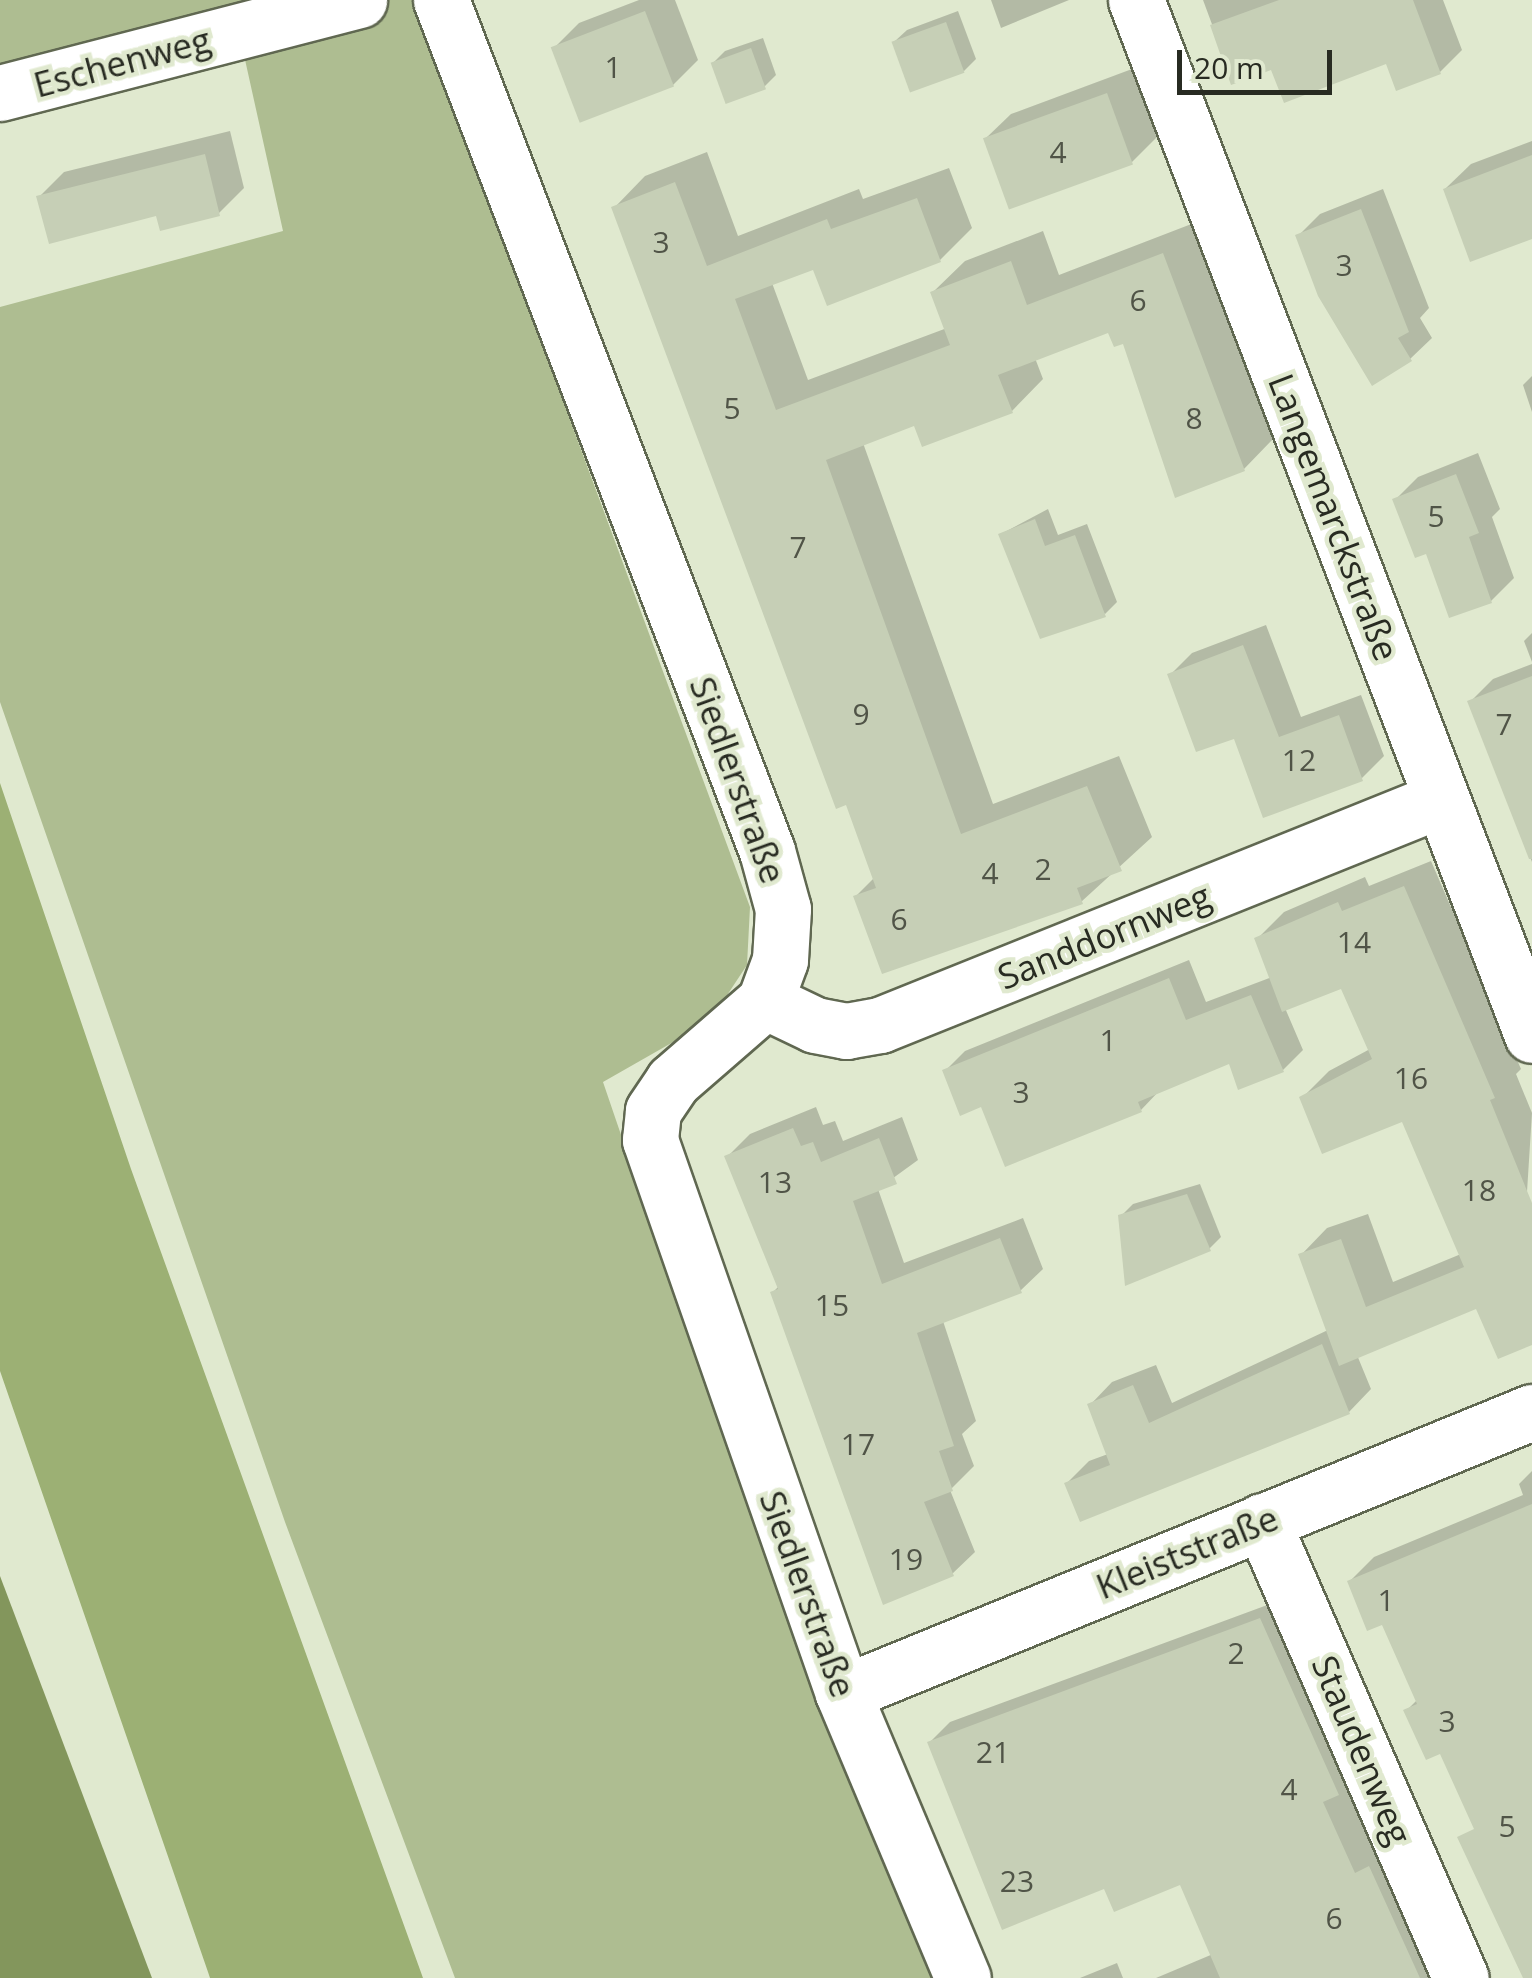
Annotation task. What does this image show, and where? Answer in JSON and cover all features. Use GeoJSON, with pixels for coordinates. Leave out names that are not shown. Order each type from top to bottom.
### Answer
{"type":"FeatureCollection","features":[{"type":"Feature","properties":{"kind":"street","name":"Eschenweg"},"geometry":{"type":"LineString","coordinates":[[0,94],[359,0]]}},
{"type":"Feature","properties":{"kind":"street","name":"Siedlerstraße"},"geometry":{"type":"LineString","coordinates":[[441,0],[768,851],[783,909],[780,960],[765,1001],[672,1081],[653,1111],[650,1140],[843,1693],[964,1978]]}},
{"type":"Feature","properties":{"kind":"street","name":"Langemarckstraße"},"geometry":{"type":"LineString","coordinates":[[1136,0],[1532,1034]]}},
{"type":"Feature","properties":{"kind":"street","name":"Sanddornweg"},"geometry":{"type":"LineString","coordinates":[[765,1001],[815,1025],[846,1031],[880,1025],[1440,800]]}},
{"type":"Feature","properties":{"kind":"street","name":"Kleiststraße"},"geometry":{"type":"LineString","coordinates":[[843,1693],[1532,1412]]}},
{"type":"Feature","properties":{"kind":"street","name":"Staudenweg"},"geometry":{"type":"LineString","coordinates":[[1262,1521],[1461,1978]]}},
{"type":"Feature","properties":{"kind":"shaded area"},"geometry":{"type":"Polygon","coordinates":[[[0,0],[415,0],[750,907],[747,965],[710,1021],[603,1082],[779,1598],[932,1978],[455,1978],[285,1522],[0,702],[0,307],[283,231],[236,19],[0,83],[0,0]]]}},
{"type":"Feature","properties":{"kind":"shaded area"},"geometry":{"type":"Polygon","coordinates":[[[0,783],[131,1169],[423,1978],[210,1978],[0,1371],[0,783]]]}},
{"type":"Feature","properties":{"kind":"shaded area"},"geometry":{"type":"Polygon","coordinates":[[[0,1576],[152,1978],[0,1978],[0,1576]]]}},
{"type":"Feature","properties":{"kind":"building"},"geometry":{"type":"Polygon","coordinates":[[[1279,0],[1413,0],[1441,74],[1396,91],[1386,64],[1284,103],[1271,70],[1231,85],[1210,25],[1279,0]]]}},
{"type":"Feature","properties":{"kind":"building"},"geometry":{"type":"Polygon","coordinates":[[[645,11],[674,87],[580,123],[551,47],[645,11]]]}},
{"type":"Feature","properties":{"kind":"building"},"geometry":{"type":"Polygon","coordinates":[[[946,22],[964,73],[910,93],[891,42],[946,22]]]}},
{"type":"Feature","properties":{"kind":"building"},"geometry":{"type":"Polygon","coordinates":[[[751,48],[766,89],[726,104],[711,63],[751,48]]]}},
{"type":"Feature","properties":{"kind":"building"},"geometry":{"type":"Polygon","coordinates":[[[1107,93],[1133,164],[1009,210],[983,138],[1107,93]]]}},
{"type":"Feature","properties":{"kind":"building"},"geometry":{"type":"Polygon","coordinates":[[[205,154],[220,216],[160,231],[156,216],[49,244],[36,196],[205,154]]]}},
{"type":"Feature","properties":{"kind":"building"},"geometry":{"type":"Polygon","coordinates":[[[1532,155],[1532,239],[1470,262],[1443,189],[1532,155]]]}},
{"type":"Feature","properties":{"kind":"building"},"geometry":{"type":"Polygon","coordinates":[[[675,182],[707,266],[827,219],[831,229],[917,198],[941,262],[827,306],[813,270],[735,299],[776,410],[950,345],[930,292],[1011,261],[1027,305],[1163,253],[1245,471],[1175,498],[1123,344],[1114,347],[1108,333],[998,375],[1013,413],[922,447],[914,426],[826,460],[961,834],[1087,786],[1122,871],[1077,888],[1083,904],[882,974],[853,896],[876,888],[846,805],[836,809],[611,207],[675,182]]]}},
{"type":"Feature","properties":{"kind":"building"},"geometry":{"type":"Polygon","coordinates":[[[1361,209],[1409,332],[1398,338],[1412,361],[1372,386],[1318,296],[1295,235],[1361,209]]]}},
{"type":"Feature","properties":{"kind":"building"},"geometry":{"type":"Polygon","coordinates":[[[1456,474],[1479,533],[1469,537],[1492,603],[1449,618],[1426,554],[1415,558],[1392,499],[1456,474]]]}},
{"type":"Feature","properties":{"kind":"building"},"geometry":{"type":"Polygon","coordinates":[[[1035,519],[1045,546],[1075,535],[1106,617],[1040,639],[998,534],[1035,519]]]}},
{"type":"Feature","properties":{"kind":"building"},"geometry":{"type":"Polygon","coordinates":[[[1243,645],[1279,737],[1339,715],[1363,781],[1263,818],[1234,739],[1196,752],[1167,674],[1243,645]]]}},
{"type":"Feature","properties":{"kind":"building"},"geometry":{"type":"Polygon","coordinates":[[[1532,676],[1532,859],[1529,859],[1467,701],[1532,676]]]}},
{"type":"Feature","properties":{"kind":"building"},"geometry":{"type":"Polygon","coordinates":[[[1404,886],[1495,1098],[1490,1100],[1532,1203],[1532,1345],[1498,1359],[1476,1309],[1339,1366],[1298,1254],[1341,1239],[1366,1307],[1464,1267],[1402,1122],[1322,1154],[1299,1097],[1372,1059],[1341,989],[1282,1012],[1254,938],[1338,902],[1342,911],[1404,886]]]}},
{"type":"Feature","properties":{"kind":"building"},"geometry":{"type":"Polygon","coordinates":[[[1169,978],[1186,1020],[1251,995],[1284,1072],[1238,1090],[1229,1064],[1138,1102],[1142,1112],[1005,1167],[981,1107],[960,1116],[942,1070],[1169,978]]]}},
{"type":"Feature","properties":{"kind":"building"},"geometry":{"type":"Polygon","coordinates":[[[793,1128],[801,1146],[813,1142],[821,1162],[879,1138],[897,1184],[853,1201],[882,1284],[1000,1238],[1022,1293],[917,1333],[954,1446],[939,1451],[953,1491],[924,1502],[954,1576],[883,1605],[770,1292],[778,1289],[724,1156],[793,1128]]]}},
{"type":"Feature","properties":{"kind":"building"},"geometry":{"type":"Polygon","coordinates":[[[1187,1194],[1211,1251],[1125,1286],[1118,1215],[1187,1194]]]}},
{"type":"Feature","properties":{"kind":"building"},"geometry":{"type":"Polygon","coordinates":[[[1322,1344],[1350,1414],[1080,1522],[1064,1483],[1110,1465],[1087,1404],[1133,1385],[1149,1423],[1322,1344]]]}},
{"type":"Feature","properties":{"kind":"building"},"geometry":{"type":"Polygon","coordinates":[[[1532,1504],[1532,1978],[1523,1978],[1457,1837],[1474,1829],[1440,1754],[1426,1760],[1403,1710],[1417,1704],[1382,1625],[1367,1631],[1347,1581],[1532,1504]]]}},
{"type":"Feature","properties":{"kind":"building"},"geometry":{"type":"Polygon","coordinates":[[[1260,1618],[1339,1795],[1323,1802],[1355,1873],[1369,1866],[1420,1978],[1220,1978],[1180,1885],[1114,1912],[1104,1889],[1002,1930],[927,1742],[1260,1618]]]}}]}
